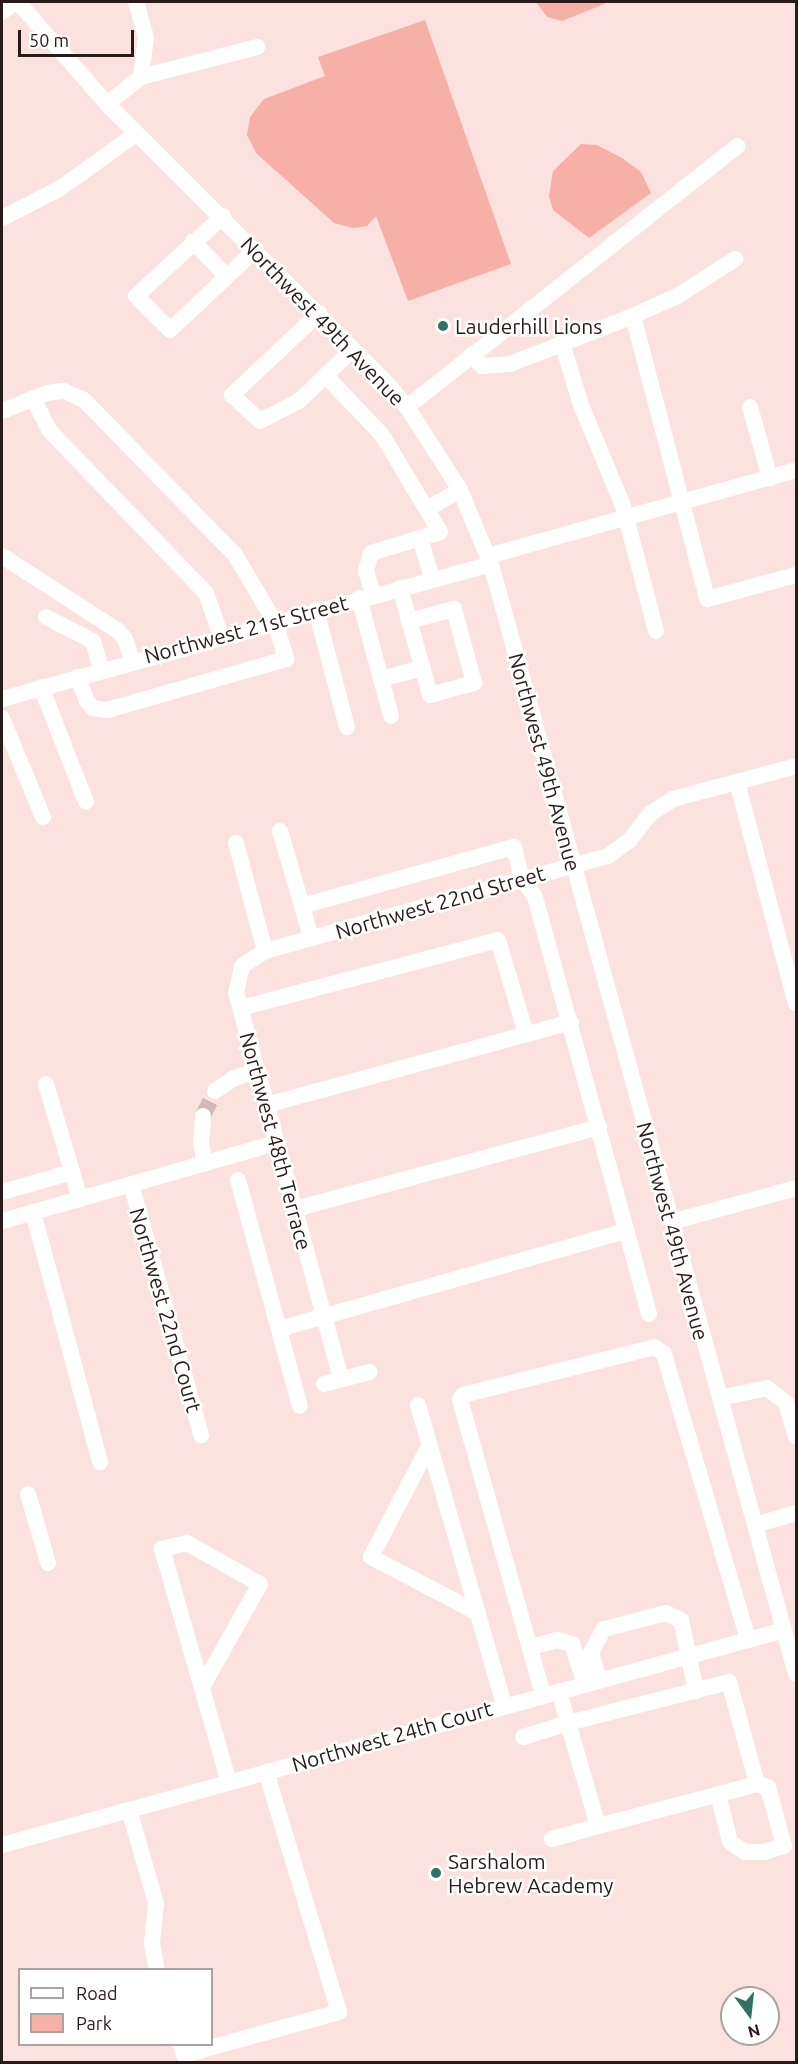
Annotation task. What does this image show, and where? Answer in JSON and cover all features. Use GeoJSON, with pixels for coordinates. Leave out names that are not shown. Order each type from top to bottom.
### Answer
{"type":"FeatureCollection","features":[{"type":"Feature","properties":{"kind":"street"},"geometry":{"type":"LineString","coordinates":[[2,12],[16,2]]}},
{"type":"Feature","properties":{"kind":"street","name":"Northwest 49th Avenue"},"geometry":{"type":"LineString","coordinates":[[16,2],[107,104],[256,249],[406,407],[460,490],[489,560],[796,1674]]}},
{"type":"Feature","properties":{"kind":"street"},"geometry":{"type":"LineString","coordinates":[[136,2],[146,37],[141,77]]}},
{"type":"Feature","properties":{"kind":"street"},"geometry":{"type":"LineString","coordinates":[[107,104],[141,77],[256,47]]}},
{"type":"Feature","properties":{"kind":"street"},"geometry":{"type":"LineString","coordinates":[[2,218],[59,189],[136,134]]}},
{"type":"Feature","properties":{"kind":"street"},"geometry":{"type":"LineString","coordinates":[[406,407],[737,146]]}},
{"type":"Feature","properties":{"kind":"street"},"geometry":{"type":"LineString","coordinates":[[223,216],[136,296],[170,330],[256,249]]}},
{"type":"Feature","properties":{"kind":"street"},"geometry":{"type":"LineString","coordinates":[[194,241],[226,276]]}},
{"type":"Feature","properties":{"kind":"street"},"geometry":{"type":"LineString","coordinates":[[471,355],[482,366],[510,364],[633,316],[679,295],[735,259]]}},
{"type":"Feature","properties":{"kind":"street"},"geometry":{"type":"LineString","coordinates":[[319,313],[232,395],[260,421],[299,401],[353,349]]}},
{"type":"Feature","properties":{"kind":"street"},"geometry":{"type":"LineString","coordinates":[[633,316],[684,501],[684,517],[707,599],[796,575]]}},
{"type":"Feature","properties":{"kind":"street"},"geometry":{"type":"LineString","coordinates":[[562,343],[580,405],[626,518],[656,631]]}},
{"type":"Feature","properties":{"kind":"street"},"geometry":{"type":"LineString","coordinates":[[326,376],[382,435],[440,532],[371,553],[366,571],[366,596],[381,679],[391,716]]}},
{"type":"Feature","properties":{"kind":"street"},"geometry":{"type":"LineString","coordinates":[[2,411],[33,398],[64,391],[84,400],[235,555],[275,622],[286,659],[106,710],[93,708],[78,678]]}},
{"type":"Feature","properties":{"kind":"street"},"geometry":{"type":"LineString","coordinates":[[33,398],[49,430],[206,593],[221,636]]}},
{"type":"Feature","properties":{"kind":"street"},"geometry":{"type":"LineString","coordinates":[[750,407],[770,477]]}},
{"type":"Feature","properties":{"kind":"street","name":"Northwest 21st Street"},"geometry":{"type":"LineString","coordinates":[[2,698],[78,678],[132,660],[400,588],[489,560],[542,539],[796,470]]}},
{"type":"Feature","properties":{"kind":"street"},"geometry":{"type":"LineString","coordinates":[[427,509],[460,490]]}},
{"type":"Feature","properties":{"kind":"street"},"geometry":{"type":"LineString","coordinates":[[420,538],[432,578]]}},
{"type":"Feature","properties":{"kind":"street"},"geometry":{"type":"LineString","coordinates":[[2,556],[117,630],[125,639],[132,660]]}},
{"type":"Feature","properties":{"kind":"street"},"geometry":{"type":"LineString","coordinates":[[400,588],[430,695],[474,684],[454,609],[410,621]]}},
{"type":"Feature","properties":{"kind":"street"},"geometry":{"type":"LineString","coordinates":[[316,610],[347,727]]}},
{"type":"Feature","properties":{"kind":"street"},"geometry":{"type":"LineString","coordinates":[[46,616],[93,641],[101,669]]}},
{"type":"Feature","properties":{"kind":"street"},"geometry":{"type":"LineString","coordinates":[[381,679],[423,668]]}},
{"type":"Feature","properties":{"kind":"street"},"geometry":{"type":"LineString","coordinates":[[41,687],[87,802]]}},
{"type":"Feature","properties":{"kind":"street"},"geometry":{"type":"LineString","coordinates":[[2,718],[42,817]]}},
{"type":"Feature","properties":{"kind":"street","name":"Northwest 22nd Street"},"geometry":{"type":"LineString","coordinates":[[242,966],[265,951],[608,856],[629,841],[651,813],[673,799],[796,766]]}},
{"type":"Feature","properties":{"kind":"street"},"geometry":{"type":"LineString","coordinates":[[737,782],[796,1003]]}},
{"type":"Feature","properties":{"kind":"street"},"geometry":{"type":"LineString","coordinates":[[280,831],[311,938]]}},
{"type":"Feature","properties":{"kind":"street"},"geometry":{"type":"LineString","coordinates":[[236,843],[265,951]]}},
{"type":"Feature","properties":{"kind":"street"},"geometry":{"type":"LineString","coordinates":[[302,906],[514,848],[522,878],[535,897],[649,1314]]}},
{"type":"Feature","properties":{"kind":"street"},"geometry":{"type":"LineString","coordinates":[[241,1008],[498,940],[526,1034]]}},
{"type":"Feature","properties":{"kind":"street","name":"Northwest 48th Terrace"},"geometry":{"type":"LineString","coordinates":[[242,966],[237,993],[341,1379]]}},
{"type":"Feature","properties":{"kind":"street"},"geometry":{"type":"LineString","coordinates":[[266,1105],[571,1022]]}},
{"type":"Feature","properties":{"kind":"street"},"geometry":{"type":"LineString","coordinates":[[215,1091],[234,1078],[257,1071]]}},
{"type":"Feature","properties":{"kind":"street"},"geometry":{"type":"LineString","coordinates":[[45,1084],[80,1199]]}},
{"type":"Feature","properties":{"kind":"street"},"geometry":{"type":"LineString","coordinates":[[203,1116],[201,1143],[205,1164]]}},
{"type":"Feature","properties":{"kind":"street"},"geometry":{"type":"LineString","coordinates":[[295,1209],[599,1127]]}},
{"type":"Feature","properties":{"kind":"street","name":"Northwest 22nd Court"},"geometry":{"type":"LineString","coordinates":[[2,1221],[276,1143]]}},
{"type":"Feature","properties":{"kind":"street"},"geometry":{"type":"LineString","coordinates":[[2,1192],[72,1172]]}},
{"type":"Feature","properties":{"kind":"street"},"geometry":{"type":"LineString","coordinates":[[238,1180],[300,1406]]}},
{"type":"Feature","properties":{"kind":"street","name":"Northwest 22nd Court"},"geometry":{"type":"LineString","coordinates":[[131,1184],[201,1435]]}},
{"type":"Feature","properties":{"kind":"street"},"geometry":{"type":"LineString","coordinates":[[671,1222],[796,1188]]}},
{"type":"Feature","properties":{"kind":"street"},"geometry":{"type":"LineString","coordinates":[[33,1212],[100,1462]]}},
{"type":"Feature","properties":{"kind":"street"},"geometry":{"type":"LineString","coordinates":[[279,1329],[626,1231]]}},
{"type":"Feature","properties":{"kind":"street"},"geometry":{"type":"LineString","coordinates":[[598,1826],[568,1723],[535,1665],[460,1399],[463,1395],[655,1347],[664,1354],[748,1640]]}},
{"type":"Feature","properties":{"kind":"street"},"geometry":{"type":"LineString","coordinates":[[324,1384],[369,1372]]}},
{"type":"Feature","properties":{"kind":"street"},"geometry":{"type":"LineString","coordinates":[[720,1398],[767,1388],[786,1403],[796,1437]]}},
{"type":"Feature","properties":{"kind":"street"},"geometry":{"type":"LineString","coordinates":[[418,1405],[504,1705]]}},
{"type":"Feature","properties":{"kind":"street"},"geometry":{"type":"LineString","coordinates":[[429,1446],[371,1557],[476,1612]]}},
{"type":"Feature","properties":{"kind":"street"},"geometry":{"type":"LineString","coordinates":[[28,1494],[48,1563]]}},
{"type":"Feature","properties":{"kind":"street"},"geometry":{"type":"LineString","coordinates":[[755,1525],[796,1513]]}},
{"type":"Feature","properties":{"kind":"street"},"geometry":{"type":"LineString","coordinates":[[202,1687],[260,1584],[187,1543],[162,1549],[229,1782]]}},
{"type":"Feature","properties":{"kind":"street"},"geometry":{"type":"LineString","coordinates":[[592,1682],[591,1652],[604,1629],[666,1613],[681,1620],[696,1691]]}},
{"type":"Feature","properties":{"kind":"street"},"geometry":{"type":"LineString","coordinates":[[522,1619],[536,1633],[541,1653],[535,1665]]}},
{"type":"Feature","properties":{"kind":"street","name":"Northwest 24th Court"},"geometry":{"type":"LineString","coordinates":[[2,1845],[504,1705],[784,1630]]}},
{"type":"Feature","properties":{"kind":"street"},"geometry":{"type":"LineString","coordinates":[[539,1645],[557,1640],[572,1644],[592,1682]]}},
{"type":"Feature","properties":{"kind":"street"},"geometry":{"type":"LineString","coordinates":[[523,1737],[568,1723],[729,1682],[757,1784]]}},
{"type":"Feature","properties":{"kind":"street"},"geometry":{"type":"LineString","coordinates":[[181,2046],[184,2055],[339,2012],[266,1772]]}},
{"type":"Feature","properties":{"kind":"street"},"geometry":{"type":"LineString","coordinates":[[552,1839],[598,1826],[718,1794],[757,1784],[768,1787],[784,1846],[764,1852],[745,1852],[730,1842],[718,1794]]}},
{"type":"Feature","properties":{"kind":"street"},"geometry":{"type":"LineString","coordinates":[[129,1810],[156,1903],[152,1943],[157,1968]]}},
{"type":"Feature","properties":{"kind":"green space"},"geometry":{"type":"Polygon","coordinates":[[[536,2],[609,2],[562,21],[547,17],[536,2]]]}},
{"type":"Feature","properties":{"kind":"green space"},"geometry":{"type":"Polygon","coordinates":[[[425,20],[511,264],[408,301],[376,216],[367,226],[353,228],[334,223],[256,153],[247,135],[250,117],[264,99],[325,76],[318,57],[425,20]]]}},
{"type":"Feature","properties":{"kind":"green space"},"geometry":{"type":"Polygon","coordinates":[[[581,144],[597,145],[622,158],[641,172],[651,193],[589,238],[553,210],[549,196],[553,171],[581,144]]]}},
{"type":"Feature","properties":{"kind":"tunnel"},"geometry":{"type":"LineString","coordinates":[[203,1116],[215,1091]]}},
{"type":"Feature","properties":{"kind":"place","name":"Lauderhill Lions"},"geometry":{"type":"Point","coordinates":[443,326]}},
{"type":"Feature","properties":{"kind":"place","name":"Sarshalom Hebrew Academy"},"geometry":{"type":"Point","coordinates":[436,1873]}}]}
